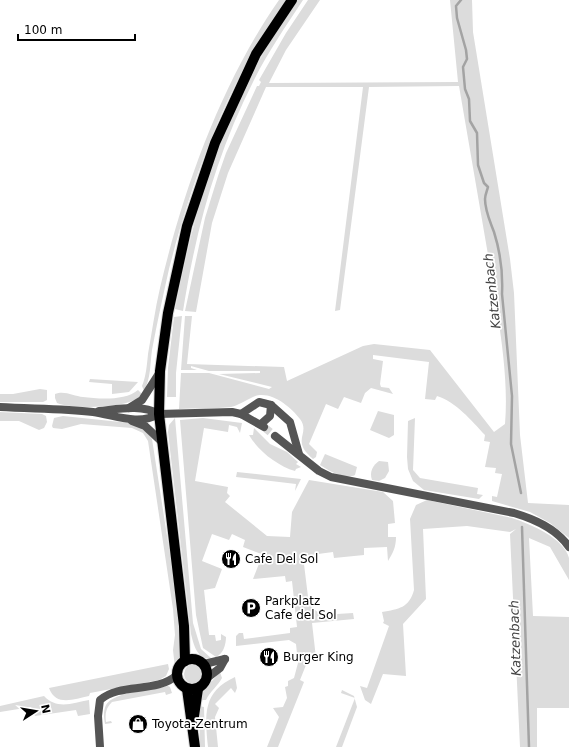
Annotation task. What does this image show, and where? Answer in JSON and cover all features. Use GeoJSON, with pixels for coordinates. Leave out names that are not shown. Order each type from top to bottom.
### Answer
{"type":"FeatureCollection","features":[{"type":"Feature","properties":{"kind":"main road"},"geometry":{"type":"LineString","coordinates":[[189,660],[161,441],[159,414],[160,371],[168,313],[187,226],[210,158],[231,106],[256,54],[292,0]]}},
{"type":"Feature","properties":{"kind":"main road"},"geometry":{"type":"LineString","coordinates":[[189,660],[204,664],[207,672],[207,678],[203,686],[198,689],[187,689],[180,685],[176,675],[178,668],[189,660]]}},
{"type":"Feature","properties":{"kind":"main road"},"geometry":{"type":"LineString","coordinates":[[187,689],[195,747]]}},
{"type":"Feature","properties":{"kind":"main road"},"geometry":{"type":"LineString","coordinates":[[193,724],[198,689]]}},
{"type":"Feature","properties":{"kind":"street"},"geometry":{"type":"LineString","coordinates":[[129,408],[142,400],[160,371]]}},
{"type":"Feature","properties":{"kind":"street"},"geometry":{"type":"LineString","coordinates":[[241,414],[259,402],[271,405],[290,422],[299,454]]}},
{"type":"Feature","properties":{"kind":"street"},"geometry":{"type":"LineString","coordinates":[[128,419],[148,419],[159,414],[217,412],[241,414],[262,426],[270,416],[271,405]]}},
{"type":"Feature","properties":{"kind":"street"},"geometry":{"type":"LineString","coordinates":[[0,407],[94,412],[128,419],[145,426],[161,441]]}},
{"type":"Feature","properties":{"kind":"street"},"geometry":{"type":"LineString","coordinates":[[94,412],[129,408],[146,408],[159,414]]}},
{"type":"Feature","properties":{"kind":"street"},"geometry":{"type":"LineString","coordinates":[[275,436],[319,470],[338,479],[484,506],[528,517],[550,529],[569,547]]}},
{"type":"Feature","properties":{"kind":"street"},"geometry":{"type":"LineString","coordinates":[[204,664],[225,660],[220,668],[207,678]]}},
{"type":"Feature","properties":{"kind":"street"},"geometry":{"type":"LineString","coordinates":[[100,747],[98,706],[100,700],[112,692],[162,682],[176,675]]}},
{"type":"Feature","properties":{"kind":"shaded area"},"geometry":{"type":"Polygon","coordinates":[[[279,0],[286,0],[247,62],[230,95],[215,129],[189,198],[169,269],[152,350],[149,376],[144,391],[142,386],[160,288],[169,251],[192,176],[206,138],[239,66],[258,32],[279,0]]]}},
{"type":"Feature","properties":{"kind":"shaded area"},"geometry":{"type":"Polygon","coordinates":[[[296,0],[303,0],[277,39],[259,70],[241,108],[218,164],[194,251],[183,311],[175,309],[203,193],[225,130],[258,63],[296,0]]]}},
{"type":"Feature","properties":{"kind":"shaded area"},"geometry":{"type":"Polygon","coordinates":[[[308,0],[320,0],[286,50],[269,83],[458,82],[450,0],[472,0],[473,32],[510,259],[514,293],[520,435],[528,503],[569,505],[569,538],[550,523],[530,512],[492,501],[492,496],[497,497],[502,474],[495,473],[496,468],[485,467],[490,442],[484,441],[485,435],[463,412],[451,403],[437,396],[435,400],[425,399],[429,362],[373,355],[373,359],[383,361],[380,384],[381,387],[389,388],[393,394],[371,388],[365,393],[361,403],[344,397],[338,409],[326,404],[309,444],[317,452],[316,457],[313,459],[303,447],[303,424],[300,419],[285,404],[271,397],[258,395],[231,407],[179,409],[181,373],[209,373],[269,389],[272,387],[219,374],[260,373],[260,371],[209,371],[191,366],[191,368],[197,370],[181,370],[185,316],[192,316],[187,364],[284,367],[287,381],[363,346],[374,344],[430,350],[494,432],[505,424],[505,383],[498,316],[501,314],[494,310],[497,307],[459,86],[369,87],[340,310],[335,311],[363,87],[266,87],[228,173],[212,223],[196,312],[185,311],[205,218],[226,153],[257,86],[259,86],[261,82],[259,80],[286,33],[308,0]]]}},
{"type":"Feature","properties":{"kind":"shaded area"},"geometry":{"type":"Polygon","coordinates":[[[182,316],[176,373],[176,397],[167,397],[168,368],[174,317],[182,316]]]}},
{"type":"Feature","properties":{"kind":"shaded area"},"geometry":{"type":"Polygon","coordinates":[[[90,379],[138,382],[129,392],[112,394],[112,384],[89,382],[90,379]]]}},
{"type":"Feature","properties":{"kind":"shaded area"},"geometry":{"type":"Polygon","coordinates":[[[40,389],[47,390],[47,400],[43,402],[0,402],[0,394],[13,394],[40,389]]]}},
{"type":"Feature","properties":{"kind":"shaded area"},"geometry":{"type":"Polygon","coordinates":[[[138,390],[142,394],[135,400],[106,406],[83,407],[64,405],[57,403],[55,398],[55,394],[62,393],[83,397],[119,398],[133,394],[138,390]]]}},
{"type":"Feature","properties":{"kind":"shaded area"},"geometry":{"type":"Polygon","coordinates":[[[378,411],[394,415],[394,435],[389,438],[370,430],[378,411]]]}},
{"type":"Feature","properties":{"kind":"shaded area"},"geometry":{"type":"Polygon","coordinates":[[[0,412],[42,414],[46,416],[47,422],[44,428],[39,430],[19,421],[0,421],[0,412]]]}},
{"type":"Feature","properties":{"kind":"shaded area"},"geometry":{"type":"Polygon","coordinates":[[[63,416],[130,423],[142,429],[152,439],[172,568],[181,648],[180,659],[175,668],[173,650],[175,635],[173,609],[148,441],[143,433],[132,428],[81,424],[62,429],[53,428],[54,418],[63,416]]]}},
{"type":"Feature","properties":{"kind":"shaded area"},"geometry":{"type":"Polygon","coordinates":[[[175,418],[193,623],[201,649],[212,659],[203,657],[197,651],[191,634],[168,432],[169,425],[175,418]]]}},
{"type":"Feature","properties":{"kind":"shaded area"},"geometry":{"type":"Polygon","coordinates":[[[203,418],[242,423],[240,433],[237,427],[229,425],[228,432],[204,428],[195,481],[228,487],[227,493],[230,496],[225,502],[267,536],[290,537],[292,512],[309,480],[383,492],[393,501],[395,523],[388,524],[388,537],[396,537],[396,541],[394,550],[388,561],[387,547],[364,548],[364,555],[334,558],[333,552],[303,556],[309,605],[321,615],[353,613],[354,619],[312,623],[316,658],[308,660],[300,680],[304,682],[278,747],[267,747],[279,717],[273,708],[283,707],[287,698],[285,687],[288,686],[288,681],[294,678],[298,663],[296,644],[289,640],[236,646],[236,636],[239,633],[243,633],[244,639],[290,633],[290,628],[297,627],[292,581],[286,582],[285,576],[253,579],[260,561],[264,563],[267,556],[243,547],[245,540],[232,534],[229,540],[212,534],[202,561],[222,569],[215,588],[204,590],[209,635],[215,635],[216,641],[221,640],[221,634],[226,637],[224,649],[221,654],[216,657],[203,648],[196,615],[180,420],[203,418]]]}},
{"type":"Feature","properties":{"kind":"shaded area"},"geometry":{"type":"Polygon","coordinates":[[[415,418],[413,470],[420,478],[478,488],[477,494],[483,495],[479,499],[424,490],[413,481],[408,469],[407,457],[408,421],[415,418]]]}},
{"type":"Feature","properties":{"kind":"shaded area"},"geometry":{"type":"Polygon","coordinates":[[[254,428],[270,444],[287,452],[298,462],[296,464],[301,467],[295,471],[275,462],[258,447],[249,435],[253,435],[254,428]]]}},
{"type":"Feature","properties":{"kind":"shaded area"},"geometry":{"type":"Polygon","coordinates":[[[325,454],[357,467],[355,475],[342,476],[320,465],[325,454]]]}},
{"type":"Feature","properties":{"kind":"shaded area"},"geometry":{"type":"Polygon","coordinates":[[[379,461],[388,462],[389,471],[385,478],[379,481],[372,480],[372,469],[379,461]]]}},
{"type":"Feature","properties":{"kind":"shaded area"},"geometry":{"type":"Polygon","coordinates":[[[237,472],[301,479],[295,491],[296,484],[236,477],[237,472]]]}},
{"type":"Feature","properties":{"kind":"shaded area"},"geometry":{"type":"Polygon","coordinates":[[[427,500],[512,518],[537,528],[554,538],[566,551],[569,558],[569,580],[550,547],[529,538],[533,616],[569,617],[569,708],[537,708],[537,747],[520,747],[510,534],[516,529],[510,532],[467,526],[423,529],[426,599],[403,624],[406,676],[383,674],[371,704],[365,700],[360,686],[367,688],[389,626],[383,623],[382,612],[402,607],[409,601],[414,590],[410,519],[416,505],[427,500]]]}},
{"type":"Feature","properties":{"kind":"shaded area"},"geometry":{"type":"Polygon","coordinates":[[[168,664],[169,669],[166,676],[159,680],[90,693],[89,696],[77,699],[61,700],[52,694],[49,688],[168,664]]]}},
{"type":"Feature","properties":{"kind":"shaded area"},"geometry":{"type":"Polygon","coordinates":[[[194,664],[201,667],[204,674],[201,681],[194,684],[187,681],[184,674],[187,667],[194,664]]]}},
{"type":"Feature","properties":{"kind":"shaded area"},"geometry":{"type":"Polygon","coordinates":[[[220,672],[222,678],[220,681],[206,700],[200,700],[204,690],[220,672]]]}},
{"type":"Feature","properties":{"kind":"shaded area"},"geometry":{"type":"Polygon","coordinates":[[[235,677],[237,688],[235,693],[231,688],[215,704],[219,708],[215,717],[218,747],[208,747],[206,725],[208,706],[211,697],[224,683],[235,677]]]}},
{"type":"Feature","properties":{"kind":"shaded area"},"geometry":{"type":"Polygon","coordinates":[[[168,686],[170,687],[172,693],[166,695],[165,692],[112,702],[106,711],[106,722],[111,721],[112,723],[105,724],[104,710],[110,701],[125,694],[168,686]]]}},
{"type":"Feature","properties":{"kind":"shaded area"},"geometry":{"type":"Polygon","coordinates":[[[342,690],[354,696],[354,698],[341,693],[342,690]]]}},
{"type":"Feature","properties":{"kind":"shaded area"},"geometry":{"type":"Polygon","coordinates":[[[44,696],[54,703],[60,704],[71,704],[89,700],[90,714],[78,716],[76,710],[35,716],[31,707],[0,712],[0,706],[44,696]]]}},
{"type":"Feature","properties":{"kind":"shaded area"},"geometry":{"type":"Polygon","coordinates":[[[355,699],[357,707],[342,747],[336,747],[355,699]]]}},
{"type":"Feature","properties":{"kind":"shaded area"},"geometry":{"type":"Polygon","coordinates":[[[199,706],[204,707],[205,747],[200,747],[199,706]]]}},
{"type":"Feature","properties":{"kind":"waterway","name":"Katzenbach"},"geometry":{"type":"LineString","coordinates":[[461,0],[456,6],[457,18],[467,59],[463,67],[465,89],[469,99],[470,121],[477,133],[478,165],[484,183],[488,187],[485,198],[486,208],[496,239],[501,262],[502,294],[512,396],[511,444],[521,493]]}},
{"type":"Feature","properties":{"kind":"waterway","name":"Katzenbach"},"geometry":{"type":"LineString","coordinates":[[522,527],[529,747]]}},
{"type":"Feature","properties":{"kind":"tunnel"},"geometry":{"type":"LineString","coordinates":[[264,427],[275,436]]}},
{"type":"Feature","properties":{"kind":"place","name":"Cafe Del Sol"},"geometry":{"type":"Point","coordinates":[231,559]}},
{"type":"Feature","properties":{"kind":"place","name":"Parkplatz Cafe del Sol"},"geometry":{"type":"Point","coordinates":[251,608]}},
{"type":"Feature","properties":{"kind":"place","name":"Burger King"},"geometry":{"type":"Point","coordinates":[269,657]}},
{"type":"Feature","properties":{"kind":"place","name":"Toyota-Zentrum"},"geometry":{"type":"Point","coordinates":[138,724]}}]}
